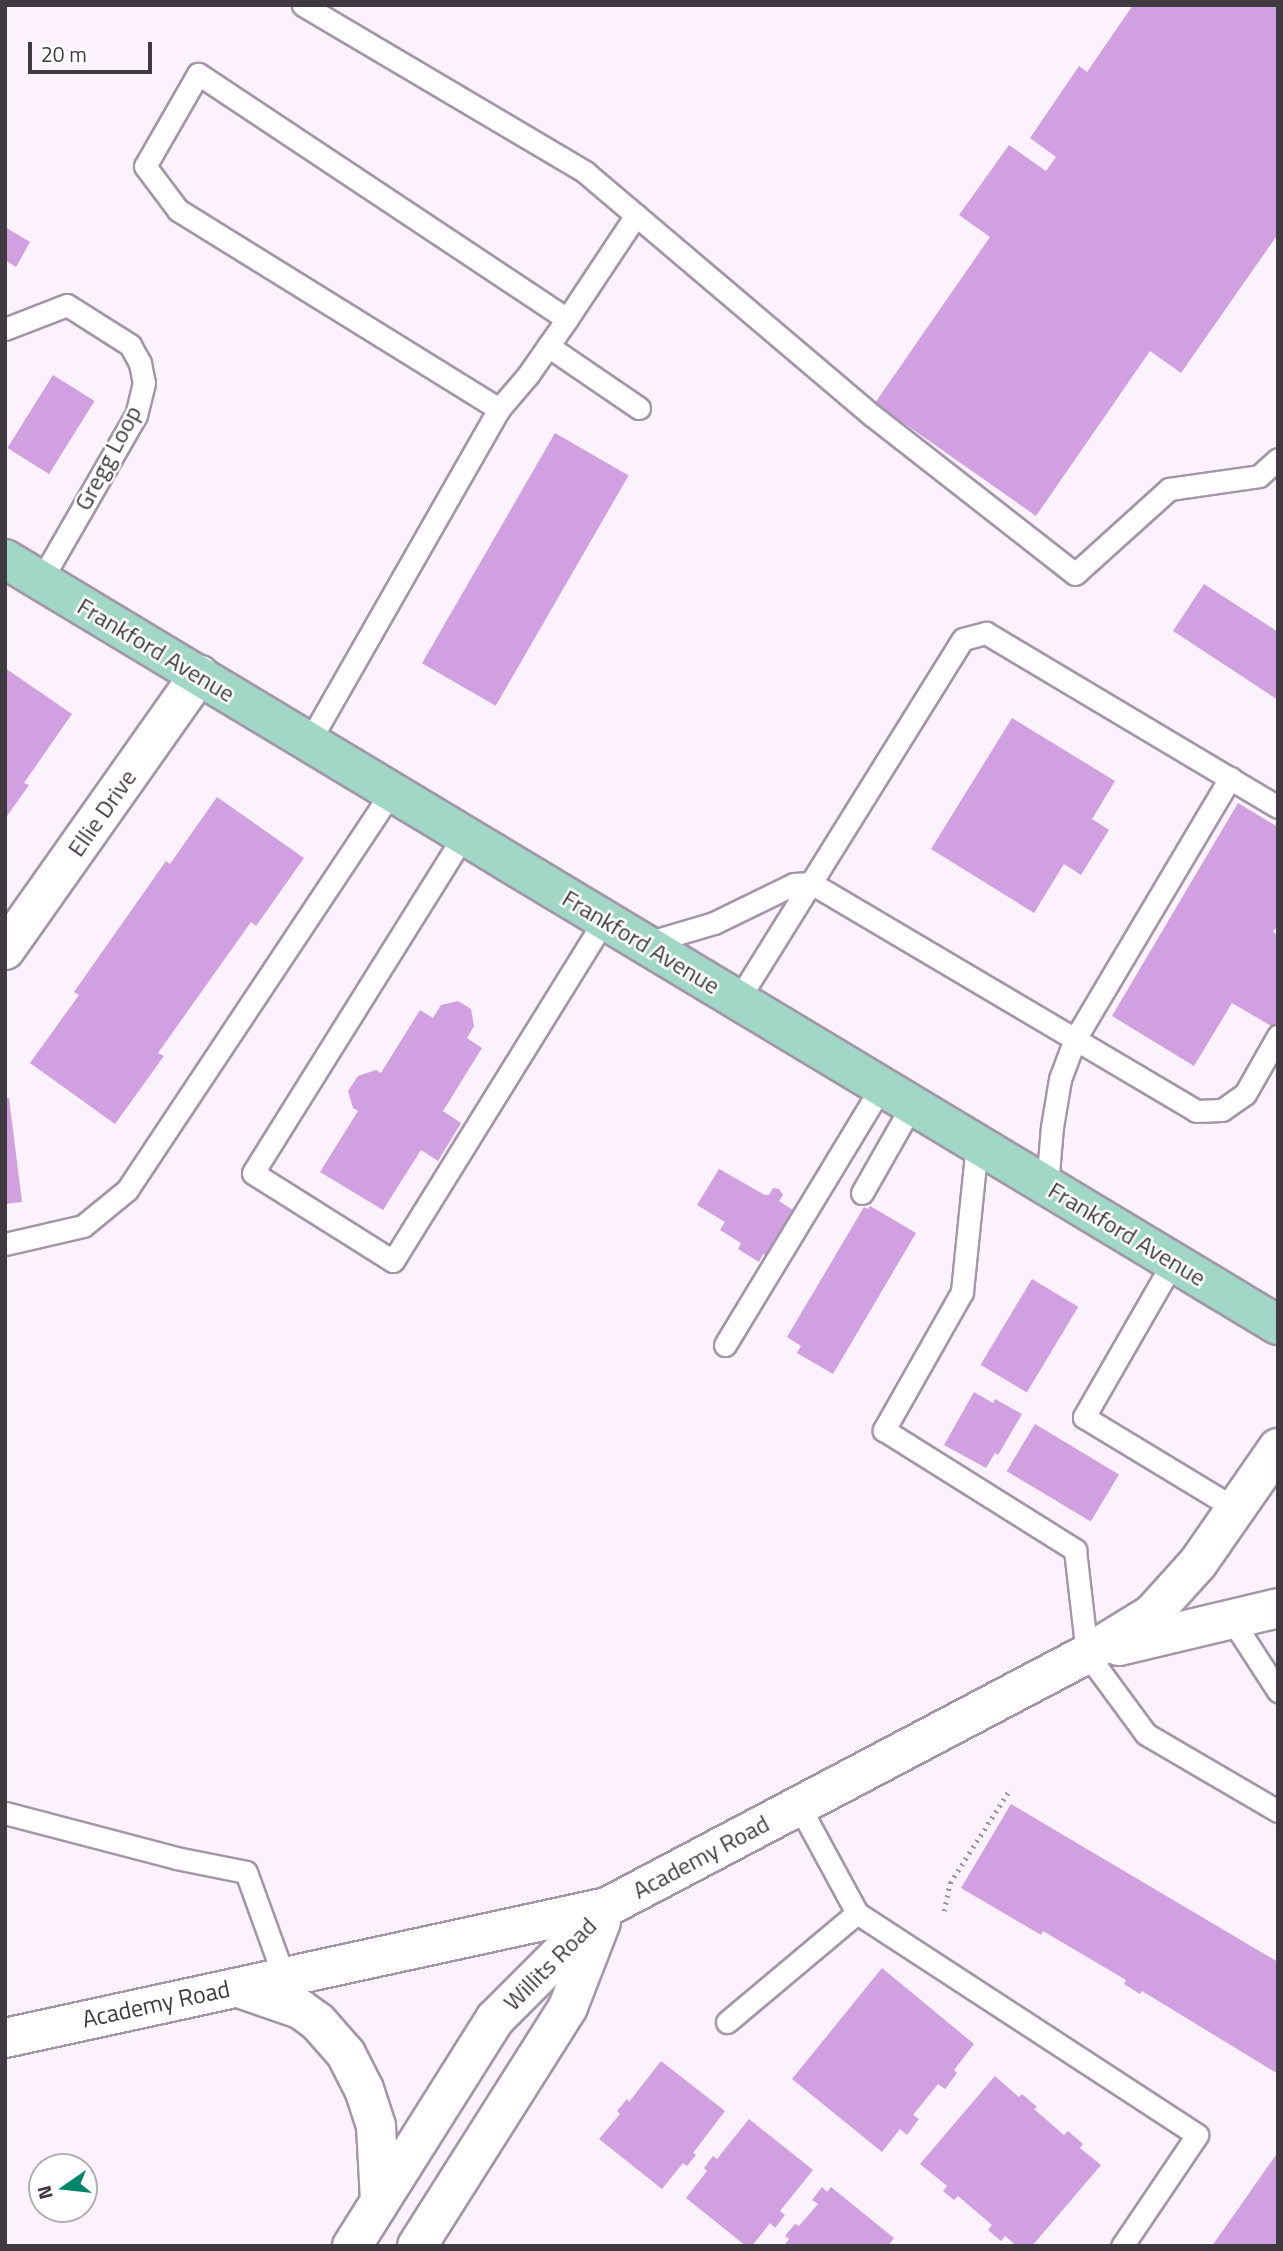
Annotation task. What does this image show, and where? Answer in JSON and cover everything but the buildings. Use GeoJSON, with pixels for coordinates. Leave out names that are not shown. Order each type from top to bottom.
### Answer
{"type":"FeatureCollection","features":[{"type":"Feature","properties":{"kind":"main road","name":"Frankford Avenue"},"geometry":{"type":"LineString","coordinates":[[5,559],[1278,1325]]}},
{"type":"Feature","properties":{"kind":"main road","name":"Ellie Drive"},"geometry":{"type":"LineString","coordinates":[[5,950],[199,675]]}},
{"type":"Feature","properties":{"kind":"main road","name":"Academy Road"},"geometry":{"type":"LineString","coordinates":[[5,2038],[607,1906],[1087,1654],[1152,1614],[1198,1563],[1278,1448]]}},
{"type":"Feature","properties":{"kind":"main road"},"geometry":{"type":"LineString","coordinates":[[1087,1654],[1278,1608]]}},
{"type":"Feature","properties":{"kind":"main road","name":"Willits Road"},"geometry":{"type":"LineString","coordinates":[[352,2246],[495,2019],[607,1906]]}},
{"type":"Feature","properties":{"kind":"main road","name":"Willits Road"},"geometry":{"type":"LineString","coordinates":[[417,2246],[568,2007],[607,1906]]}},
{"type":"Feature","properties":{"kind":"main road"},"geometry":{"type":"LineString","coordinates":[[235,1987],[300,2009],[318,2022],[346,2054],[364,2090],[376,2126],[380,2200]]}},
{"type":"Feature","properties":{"kind":"lane"},"geometry":{"type":"LineString","coordinates":[[303,5],[585,172],[873,416],[1075,574],[1169,489],[1259,476],[1278,459]]}},
{"type":"Feature","properties":{"kind":"lane"},"geometry":{"type":"LineString","coordinates":[[499,409],[178,210],[145,166],[198,74],[567,319]]}},
{"type":"Feature","properties":{"kind":"lane"},"geometry":{"type":"LineString","coordinates":[[309,742],[499,409],[548,346],[636,215]]}},
{"type":"Feature","properties":{"kind":"lane","name":"Gregg Loop"},"geometry":{"type":"LineString","coordinates":[[5,329],[67,305],[130,345],[140,363],[144,383],[136,415],[41,580]]}},
{"type":"Feature","properties":{"kind":"lane"},"geometry":{"type":"LineString","coordinates":[[548,346],[639,408]]}},
{"type":"Feature","properties":{"kind":"lane"},"geometry":{"type":"LineString","coordinates":[[738,1000],[963,639],[986,633],[1278,807]]}},
{"type":"Feature","properties":{"kind":"lane"},"geometry":{"type":"LineString","coordinates":[[1047,1186],[1052,1127],[1060,1079],[1074,1039],[1230,778]]}},
{"type":"Feature","properties":{"kind":"lane"},"geometry":{"type":"LineString","coordinates":[[5,1244],[26,1242],[83,1226],[127,1190],[391,791]]}},
{"type":"Feature","properties":{"kind":"lane"},"geometry":{"type":"LineString","coordinates":[[464,835],[253,1174],[381,1254],[393,1261],[604,921]]}},
{"type":"Feature","properties":{"kind":"lane"},"geometry":{"type":"LineString","coordinates":[[643,944],[714,923],[794,884],[811,883],[1196,1111],[1222,1110],[1245,1094],[1278,1036]]}},
{"type":"Feature","properties":{"kind":"lane"},"geometry":{"type":"LineString","coordinates":[[862,1193],[897,1096]]}},
{"type":"Feature","properties":{"kind":"lane"},"geometry":{"type":"LineString","coordinates":[[725,1345],[897,1096]]}},
{"type":"Feature","properties":{"kind":"lane"},"geometry":{"type":"LineString","coordinates":[[977,1144],[961,1292],[884,1430],[1075,1550],[1087,1654],[1146,1734],[1278,1811]]}},
{"type":"Feature","properties":{"kind":"lane"},"geometry":{"type":"LineString","coordinates":[[1174,1262],[1084,1417],[1236,1509]]}},
{"type":"Feature","properties":{"kind":"lane"},"geometry":{"type":"LineString","coordinates":[[1231,1620],[1278,1691]]}},
{"type":"Feature","properties":{"kind":"lane"},"geometry":{"type":"LineString","coordinates":[[799,1806],[857,1913],[1198,2135],[1122,2246]]}},
{"type":"Feature","properties":{"kind":"lane"},"geometry":{"type":"LineString","coordinates":[[5,1813],[176,1858],[246,1872],[284,1977]]}},
{"type":"Feature","properties":{"kind":"lane"},"geometry":{"type":"LineString","coordinates":[[727,2022],[857,1913]]}},
{"type":"Feature","properties":{"kind":"path"},"geometry":{"type":"LineString","coordinates":[[944,1911],[950,1883],[1010,1789]]}}]}
